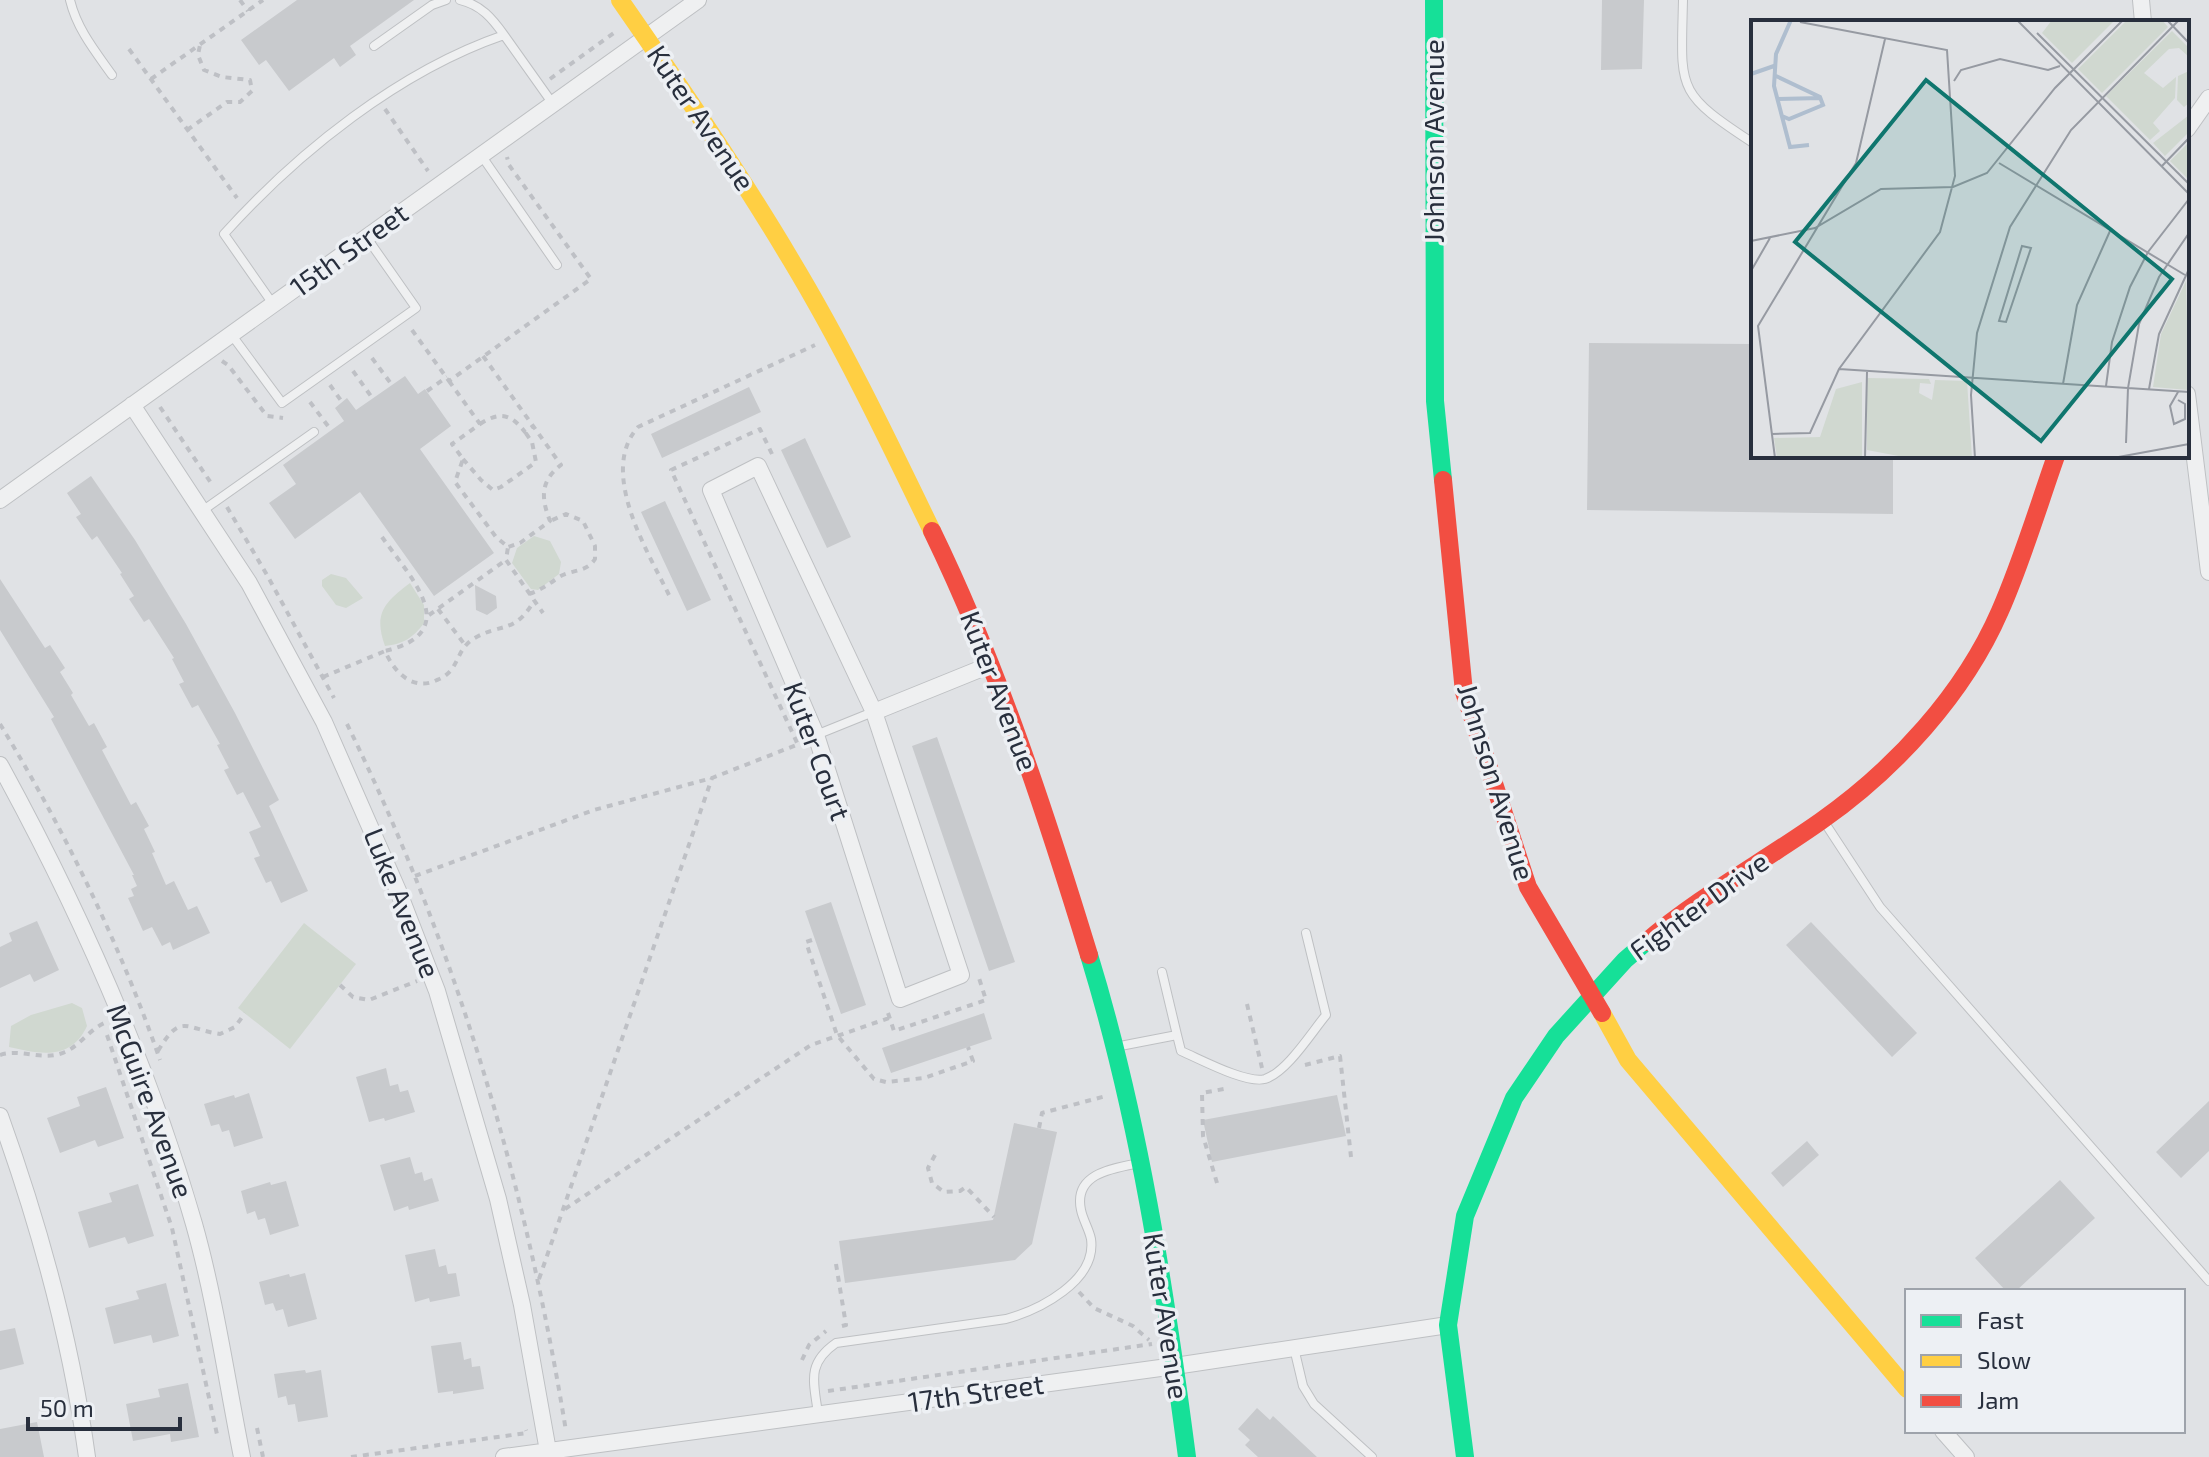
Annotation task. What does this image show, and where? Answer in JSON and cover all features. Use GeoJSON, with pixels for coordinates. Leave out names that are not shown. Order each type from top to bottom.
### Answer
{"type":"FeatureCollection","features":[{"type":"Feature","properties":{"kind":"street","name":"Kuter Avenue"},"geometry":{"type":"LineString","coordinates":[[620,0],[744,179],[818,303],[902,465],[990,665],[1030,768],[1069,887],[1114,1047],[1163,1274],[1187,1457]]}},
{"type":"Feature","properties":{"kind":"street","name":"15th Street"},"geometry":{"type":"LineString","coordinates":[[0,500],[698,0]]}},
{"type":"Feature","properties":{"kind":"street","name":"Johnson Avenue"},"geometry":{"type":"LineString","coordinates":[[1434,0],[1435,401],[1464,692],[1528,887],[1628,1060],[1905,1387]]}},
{"type":"Feature","properties":{"kind":"street"},"geometry":{"type":"LineString","coordinates":[[2141,0],[2143,20]]}},
{"type":"Feature","properties":{"kind":"street"},"geometry":{"type":"LineString","coordinates":[[2189,126],[2209,98]]}},
{"type":"Feature","properties":{"kind":"street","name":"Luke Avenue"},"geometry":{"type":"LineString","coordinates":[[132,405],[249,583],[324,722],[395,882],[423,978],[463,1074],[498,1199],[521,1300],[548,1451]]}},
{"type":"Feature","properties":{"kind":"street"},"geometry":{"type":"LineString","coordinates":[[2189,410],[2209,572]]}},
{"type":"Feature","properties":{"kind":"street","name":"Fighter Drive"},"geometry":{"type":"LineString","coordinates":[[1465,1457],[1448,1325],[1465,1216],[1514,1098],[1556,1036],[1625,960],[1673,919],[1823,820],[1885,770],[1934,716],[1973,662],[2000,611],[2055,458]]}},
{"type":"Feature","properties":{"kind":"street","name":"Kuter Court"},"geometry":{"type":"LineString","coordinates":[[758,466],[874,712],[961,975],[900,999],[816,735],[711,490],[758,466]]}},
{"type":"Feature","properties":{"kind":"street"},"geometry":{"type":"LineString","coordinates":[[874,712],[990,665]]}},
{"type":"Feature","properties":{"kind":"street","name":"McGuire Avenue"},"geometry":{"type":"LineString","coordinates":[[0,765],[48,853],[90,941],[144,1074],[195,1226],[242,1457]]}},
{"type":"Feature","properties":{"kind":"street"},"geometry":{"type":"LineString","coordinates":[[0,1116],[38,1226],[61,1312],[80,1403],[87,1457]]}},
{"type":"Feature","properties":{"kind":"street","name":"17th Street"},"geometry":{"type":"LineString","coordinates":[[504,1457],[1175,1366],[1448,1325]]}},
{"type":"Feature","properties":{"kind":"street"},"geometry":{"type":"LineString","coordinates":[[1945,1433],[1966,1457]]}},
{"type":"Feature","properties":{"kind":"lane"},"geometry":{"type":"LineString","coordinates":[[70,0],[74,18],[86,40],[112,75]]}},
{"type":"Feature","properties":{"kind":"lane"},"geometry":{"type":"LineString","coordinates":[[374,46],[432,5],[446,0]]}},
{"type":"Feature","properties":{"kind":"lane"},"geometry":{"type":"LineString","coordinates":[[464,0],[480,8],[504,35],[553,104]]}},
{"type":"Feature","properties":{"kind":"lane"},"geometry":{"type":"LineString","coordinates":[[1683,0],[1682,72],[1693,98],[1708,113],[1751,142]]}},
{"type":"Feature","properties":{"kind":"lane"},"geometry":{"type":"LineString","coordinates":[[273,304],[224,234],[285,170],[322,139],[378,100],[481,43],[504,35]]}},
{"type":"Feature","properties":{"kind":"lane"},"geometry":{"type":"LineString","coordinates":[[481,155],[557,265]]}},
{"type":"Feature","properties":{"kind":"lane"},"geometry":{"type":"LineString","coordinates":[[231,334],[282,403],[416,308],[366,237]]}},
{"type":"Feature","properties":{"kind":"lane"},"geometry":{"type":"LineString","coordinates":[[202,511],[314,432]]}},
{"type":"Feature","properties":{"kind":"lane"},"geometry":{"type":"LineString","coordinates":[[816,735],[874,712]]}},
{"type":"Feature","properties":{"kind":"lane"},"geometry":{"type":"LineString","coordinates":[[1823,820],[1880,907],[2209,1281]]}},
{"type":"Feature","properties":{"kind":"lane"},"geometry":{"type":"LineString","coordinates":[[1162,972],[1181,1051],[1243,1077],[1264,1079],[1280,1071],[1326,1015],[1306,933]]}},
{"type":"Feature","properties":{"kind":"lane"},"geometry":{"type":"LineString","coordinates":[[1114,1047],[1177,1035]]}},
{"type":"Feature","properties":{"kind":"lane"},"geometry":{"type":"LineString","coordinates":[[818,1414],[815,1364],[822,1353],[836,1343],[1006,1319],[1029,1313],[1072,1284],[1087,1263],[1091,1241],[1080,1208],[1080,1194],[1087,1182],[1098,1173],[1141,1163]]}},
{"type":"Feature","properties":{"kind":"lane"},"geometry":{"type":"LineString","coordinates":[[1294,1348],[1303,1386],[1314,1404],[1372,1457]]}},
{"type":"Feature","properties":{"kind":"path"},"geometry":{"type":"LineString","coordinates":[[240,0],[248,11]]}},
{"type":"Feature","properties":{"kind":"path"},"geometry":{"type":"LineString","coordinates":[[151,79],[263,0]]}},
{"type":"Feature","properties":{"kind":"path"},"geometry":{"type":"LineString","coordinates":[[540,86],[620,29]]}},
{"type":"Feature","properties":{"kind":"path"},"geometry":{"type":"LineString","coordinates":[[187,130],[227,102],[240,102],[252,91],[250,80],[211,74],[204,70],[198,55],[200,45]]}},
{"type":"Feature","properties":{"kind":"path"},"geometry":{"type":"LineString","coordinates":[[129,49],[236,199],[245,190]]}},
{"type":"Feature","properties":{"kind":"path"},"geometry":{"type":"LineString","coordinates":[[378,100],[438,185]]}},
{"type":"Feature","properties":{"kind":"path"},"geometry":{"type":"LineString","coordinates":[[427,391],[483,356],[591,279],[509,165],[509,153]]}},
{"type":"Feature","properties":{"kind":"path"},"geometry":{"type":"LineString","coordinates":[[402,336],[412,329],[480,424]]}},
{"type":"Feature","properties":{"kind":"path"},"geometry":{"type":"LineString","coordinates":[[669,595],[631,516],[623,478],[624,461],[632,434],[638,427],[821,342]]}},
{"type":"Feature","properties":{"kind":"path"},"geometry":{"type":"LineString","coordinates":[[302,408],[382,351]]}},
{"type":"Feature","properties":{"kind":"path"},"geometry":{"type":"LineString","coordinates":[[483,356],[561,465],[548,477],[544,486],[544,507],[550,521]]}},
{"type":"Feature","properties":{"kind":"path"},"geometry":{"type":"LineString","coordinates":[[372,358],[392,385]]}},
{"type":"Feature","properties":{"kind":"path"},"geometry":{"type":"LineString","coordinates":[[215,362],[222,361],[228,365],[267,416],[284,418],[294,413]]}},
{"type":"Feature","properties":{"kind":"path"},"geometry":{"type":"LineString","coordinates":[[353,371],[373,399]]}},
{"type":"Feature","properties":{"kind":"path"},"geometry":{"type":"LineString","coordinates":[[331,387],[342,402]]}},
{"type":"Feature","properties":{"kind":"path"},"geometry":{"type":"LineString","coordinates":[[162,399],[159,405],[221,498],[267,575],[334,698]]}},
{"type":"Feature","properties":{"kind":"path"},"geometry":{"type":"LineString","coordinates":[[310,402],[331,430]]}},
{"type":"Feature","properties":{"kind":"path"},"geometry":{"type":"LineString","coordinates":[[497,414],[512,417],[525,432],[532,442],[536,462],[493,490],[487,487],[452,444],[497,414]]}},
{"type":"Feature","properties":{"kind":"path"},"geometry":{"type":"LineString","coordinates":[[525,432],[533,426]]}},
{"type":"Feature","properties":{"kind":"path"},"geometry":{"type":"LineString","coordinates":[[760,429],[773,457]]}},
{"type":"Feature","properties":{"kind":"path"},"geometry":{"type":"LineString","coordinates":[[463,459],[455,482],[496,537],[508,547]]}},
{"type":"Feature","properties":{"kind":"path"},"geometry":{"type":"LineString","coordinates":[[508,547],[520,543],[550,521],[566,514],[583,521],[595,546],[595,559],[585,569],[564,574],[547,587],[529,594]]}},
{"type":"Feature","properties":{"kind":"path"},"geometry":{"type":"LineString","coordinates":[[323,677],[413,639],[427,624],[429,615],[423,596],[382,537]]}},
{"type":"Feature","properties":{"kind":"path"},"geometry":{"type":"LineString","coordinates":[[508,547],[506,560],[543,613]]}},
{"type":"Feature","properties":{"kind":"path"},"geometry":{"type":"LineString","coordinates":[[429,615],[506,560]]}},
{"type":"Feature","properties":{"kind":"path"},"geometry":{"type":"LineString","coordinates":[[385,651],[407,681],[422,685],[431,683],[449,673],[465,645],[485,633],[515,625],[534,601]]}},
{"type":"Feature","properties":{"kind":"path"},"geometry":{"type":"LineString","coordinates":[[437,609],[465,645]]}},
{"type":"Feature","properties":{"kind":"path"},"geometry":{"type":"LineString","coordinates":[[341,712],[415,876],[459,991],[496,1109],[515,1174],[539,1280],[569,1448]]}},
{"type":"Feature","properties":{"kind":"path"},"geometry":{"type":"LineString","coordinates":[[395,882],[594,810],[712,778],[816,735]]}},
{"type":"Feature","properties":{"kind":"path"},"geometry":{"type":"LineString","coordinates":[[521,1300],[539,1280],[712,778]]}},
{"type":"Feature","properties":{"kind":"path"},"geometry":{"type":"LineString","coordinates":[[812,940],[806,942],[837,1035],[867,1072],[880,1082],[924,1078],[973,1061],[968,1047]]}},
{"type":"Feature","properties":{"kind":"path"},"geometry":{"type":"LineString","coordinates":[[410,969],[423,978]]}},
{"type":"Feature","properties":{"kind":"path"},"geometry":{"type":"LineString","coordinates":[[340,985],[353,997],[369,1000],[423,978]]}},
{"type":"Feature","properties":{"kind":"path"},"geometry":{"type":"LineString","coordinates":[[419,995],[423,978]]}},
{"type":"Feature","properties":{"kind":"path"},"geometry":{"type":"LineString","coordinates":[[1247,1004],[1264,1079]]}},
{"type":"Feature","properties":{"kind":"path"},"geometry":{"type":"LineString","coordinates":[[144,1074],[168,1033],[177,1027],[195,1026],[220,1034],[235,1027],[245,1013]]}},
{"type":"Feature","properties":{"kind":"path"},"geometry":{"type":"LineString","coordinates":[[0,1055],[12,1051],[49,1056],[65,1052],[103,1023],[121,1016]]}},
{"type":"Feature","properties":{"kind":"path"},"geometry":{"type":"LineString","coordinates":[[563,1210],[811,1045],[889,1018]]}},
{"type":"Feature","properties":{"kind":"path"},"geometry":{"type":"LineString","coordinates":[[103,1023],[172,1228],[219,1442]]}},
{"type":"Feature","properties":{"kind":"path"},"geometry":{"type":"LineString","coordinates":[[1301,1066],[1340,1056],[1351,1157]]}},
{"type":"Feature","properties":{"kind":"path"},"geometry":{"type":"LineString","coordinates":[[1217,1183],[1203,1136],[1202,1093],[1235,1086]]}},
{"type":"Feature","properties":{"kind":"path"},"geometry":{"type":"LineString","coordinates":[[1039,1128],[1042,1113],[1110,1095]]}},
{"type":"Feature","properties":{"kind":"path"},"geometry":{"type":"LineString","coordinates":[[935,1155],[928,1168],[932,1183],[944,1192],[960,1191],[966,1187],[994,1217]]}},
{"type":"Feature","properties":{"kind":"path"},"geometry":{"type":"LineString","coordinates":[[800,1371],[803,1355],[819,1335],[846,1325],[836,1264]]}},
{"type":"Feature","properties":{"kind":"path"},"geometry":{"type":"LineString","coordinates":[[1072,1284],[1094,1308],[1133,1326],[1148,1337],[1151,1344],[1175,1366]]}},
{"type":"Feature","properties":{"kind":"path"},"geometry":{"type":"LineString","coordinates":[[816,1393],[1172,1342]]}},
{"type":"Feature","properties":{"kind":"path"},"geometry":{"type":"LineString","coordinates":[[351,1457],[527,1433],[525,1422]]}},
{"type":"Feature","properties":{"kind":"shaded area"},"geometry":{"type":"Polygon","coordinates":[[[534,536],[550,541],[561,562],[559,574],[538,590],[531,589],[512,563],[517,548],[534,536]]]}},
{"type":"Feature","properties":{"kind":"shaded area"},"geometry":{"type":"Polygon","coordinates":[[[331,574],[346,578],[363,598],[346,608],[336,605],[322,586],[322,580],[331,574]]]}},
{"type":"Feature","properties":{"kind":"shaded area"},"geometry":{"type":"Polygon","coordinates":[[[410,583],[424,605],[424,623],[407,639],[385,646],[380,625],[384,609],[410,583]]]}},
{"type":"Feature","properties":{"kind":"shaded area"},"geometry":{"type":"Polygon","coordinates":[[[304,923],[356,964],[290,1049],[238,1008],[304,923]]]}},
{"type":"Feature","properties":{"kind":"shaded area"},"geometry":{"type":"Polygon","coordinates":[[[72,1003],[82,1008],[87,1026],[72,1045],[63,1050],[43,1053],[9,1047],[11,1026],[31,1015],[72,1003]]]}},
{"type":"Feature","properties":{"kind":"building"},"geometry":{"type":"Polygon","coordinates":[[[297,0],[414,0],[350,46],[356,55],[340,67],[334,58],[289,91],[266,60],[259,65],[241,40],[297,0]]]}},
{"type":"Feature","properties":{"kind":"building"},"geometry":{"type":"Polygon","coordinates":[[[1602,0],[1644,0],[1642,69],[1601,70],[1602,0]]]}},
{"type":"Feature","properties":{"kind":"building"},"geometry":{"type":"Polygon","coordinates":[[[1589,343],[1751,344],[1751,458],[1893,458],[1893,514],[1587,510],[1589,343]]]}},
{"type":"Feature","properties":{"kind":"building"},"geometry":{"type":"Polygon","coordinates":[[[405,376],[418,394],[425,389],[451,426],[420,449],[494,553],[434,596],[360,492],[295,539],[269,503],[296,484],[283,465],[344,421],[335,408],[347,398],[356,410],[405,376]]]}},
{"type":"Feature","properties":{"kind":"building"},"geometry":{"type":"Polygon","coordinates":[[[749,387],[761,412],[662,458],[651,434],[749,387]]]}},
{"type":"Feature","properties":{"kind":"building"},"geometry":{"type":"Polygon","coordinates":[[[805,438],[851,537],[827,548],[781,450],[805,438]]]}},
{"type":"Feature","properties":{"kind":"building"},"geometry":{"type":"Polygon","coordinates":[[[91,476],[135,540],[235,713],[279,800],[269,806],[308,891],[281,903],[271,881],[266,883],[254,858],[260,856],[249,832],[261,827],[243,792],[237,795],[224,770],[229,768],[217,745],[220,744],[198,705],[192,708],[179,684],[184,682],[174,658],[149,619],[144,622],[129,599],[134,596],[122,573],[97,536],[92,540],[76,517],[81,514],[67,493],[91,476]]]}},
{"type":"Feature","properties":{"kind":"building"},"geometry":{"type":"Polygon","coordinates":[[[665,501],[711,600],[687,611],[641,512],[665,501]]]}},
{"type":"Feature","properties":{"kind":"building"},"geometry":{"type":"Polygon","coordinates":[[[0,579],[45,648],[50,645],[65,668],[60,672],[73,693],[71,695],[89,726],[94,723],[107,747],[102,750],[131,805],[136,802],[149,826],[144,829],[166,885],[174,881],[188,910],[197,906],[210,933],[173,950],[170,942],[162,946],[152,927],[143,931],[128,898],[134,896],[131,889],[137,886],[134,875],[51,719],[54,717],[0,630],[0,579]]]}},
{"type":"Feature","properties":{"kind":"building"},"geometry":{"type":"Polygon","coordinates":[[[475,585],[496,596],[497,608],[487,615],[476,610],[475,585]]]}},
{"type":"Feature","properties":{"kind":"building"},"geometry":{"type":"Polygon","coordinates":[[[937,737],[1015,962],[989,971],[912,746],[937,737]]]}},
{"type":"Feature","properties":{"kind":"building"},"geometry":{"type":"Polygon","coordinates":[[[831,902],[866,1005],[841,1014],[805,911],[831,902]]]}},
{"type":"Feature","properties":{"kind":"building"},"geometry":{"type":"Polygon","coordinates":[[[37,921],[59,970],[34,982],[30,974],[0,988],[0,947],[12,941],[9,933],[37,921]]]}},
{"type":"Feature","properties":{"kind":"building"},"geometry":{"type":"Polygon","coordinates":[[[1811,922],[1917,1033],[1892,1057],[1786,945],[1811,922]]]}},
{"type":"Feature","properties":{"kind":"building"},"geometry":{"type":"Polygon","coordinates":[[[984,1013],[992,1039],[891,1073],[882,1048],[984,1013]]]}},
{"type":"Feature","properties":{"kind":"building"},"geometry":{"type":"Polygon","coordinates":[[[386,1068],[390,1086],[398,1084],[400,1092],[408,1090],[415,1112],[385,1121],[384,1118],[369,1122],[356,1077],[386,1068]]]}},
{"type":"Feature","properties":{"kind":"building"},"geometry":{"type":"Polygon","coordinates":[[[106,1087],[124,1138],[98,1147],[95,1140],[60,1153],[47,1118],[80,1106],[77,1097],[106,1087]]]}},
{"type":"Feature","properties":{"kind":"building"},"geometry":{"type":"Polygon","coordinates":[[[249,1093],[263,1138],[234,1147],[229,1130],[222,1132],[219,1124],[211,1126],[204,1104],[249,1093]]]}},
{"type":"Feature","properties":{"kind":"building"},"geometry":{"type":"Polygon","coordinates":[[[1337,1095],[1346,1136],[1212,1162],[1203,1120],[1337,1095]]]}},
{"type":"Feature","properties":{"kind":"building"},"geometry":{"type":"Polygon","coordinates":[[[2209,1101],[2209,1151],[2181,1178],[2156,1152],[2209,1101]]]}},
{"type":"Feature","properties":{"kind":"building"},"geometry":{"type":"Polygon","coordinates":[[[1014,1123],[1057,1132],[1032,1244],[1015,1260],[845,1283],[839,1241],[993,1220],[1014,1123]]]}},
{"type":"Feature","properties":{"kind":"building"},"geometry":{"type":"Polygon","coordinates":[[[1807,1141],[1819,1155],[1783,1187],[1771,1173],[1807,1141]]]}},
{"type":"Feature","properties":{"kind":"building"},"geometry":{"type":"Polygon","coordinates":[[[410,1157],[415,1174],[422,1172],[424,1181],[432,1178],[439,1201],[394,1211],[380,1165],[410,1157]]]}},
{"type":"Feature","properties":{"kind":"building"},"geometry":{"type":"Polygon","coordinates":[[[2060,1180],[2095,1218],[2018,1289],[2004,1289],[1975,1258],[2060,1180]]]}},
{"type":"Feature","properties":{"kind":"building"},"geometry":{"type":"Polygon","coordinates":[[[286,1181],[299,1226],[270,1235],[265,1218],[258,1220],[255,1211],[247,1214],[241,1191],[270,1182],[271,1185],[286,1181]]]}},
{"type":"Feature","properties":{"kind":"building"},"geometry":{"type":"Polygon","coordinates":[[[138,1184],[154,1236],[128,1244],[125,1237],[89,1248],[78,1212],[112,1202],[109,1193],[138,1184]]]}},
{"type":"Feature","properties":{"kind":"building"},"geometry":{"type":"Polygon","coordinates":[[[435,1249],[439,1267],[446,1265],[448,1274],[456,1273],[460,1296],[415,1302],[405,1255],[435,1249]]]}},
{"type":"Feature","properties":{"kind":"building"},"geometry":{"type":"Polygon","coordinates":[[[305,1273],[317,1319],[288,1327],[283,1309],[276,1311],[273,1303],[265,1305],[259,1282],[305,1273]]]}},
{"type":"Feature","properties":{"kind":"building"},"geometry":{"type":"Polygon","coordinates":[[[166,1283],[179,1336],[153,1343],[151,1335],[114,1344],[105,1308],[139,1299],[136,1291],[166,1283]]]}},
{"type":"Feature","properties":{"kind":"building"},"geometry":{"type":"Polygon","coordinates":[[[15,1328],[24,1364],[0,1370],[0,1331],[15,1328]]]}},
{"type":"Feature","properties":{"kind":"building"},"geometry":{"type":"Polygon","coordinates":[[[461,1342],[464,1360],[471,1358],[472,1367],[480,1366],[484,1389],[438,1393],[431,1346],[461,1342]]]}},
{"type":"Feature","properties":{"kind":"building"},"geometry":{"type":"Polygon","coordinates":[[[305,1370],[306,1373],[321,1370],[328,1417],[298,1422],[295,1404],[288,1405],[286,1396],[278,1398],[274,1374],[305,1370]]]}},
{"type":"Feature","properties":{"kind":"building"},"geometry":{"type":"Polygon","coordinates":[[[188,1383],[199,1437],[171,1442],[170,1434],[133,1441],[126,1404],[160,1397],[158,1389],[188,1383]]]}},
{"type":"Feature","properties":{"kind":"building"},"geometry":{"type":"Polygon","coordinates":[[[1257,1408],[1270,1420],[1273,1416],[1317,1457],[1258,1457],[1245,1445],[1250,1440],[1238,1429],[1257,1408]]]}},
{"type":"Feature","properties":{"kind":"building"},"geometry":{"type":"Polygon","coordinates":[[[37,1422],[44,1457],[0,1457],[0,1429],[37,1422]]]}},
{"type":"Feature","properties":{"kind":"traffic: fast"},"geometry":{"type":"LineString","coordinates":[[1434,0],[1435,401],[1443,480]]}},
{"type":"Feature","properties":{"kind":"traffic: fast"},"geometry":{"type":"LineString","coordinates":[[1465,1457],[1448,1325],[1465,1216],[1514,1098],[1556,1036],[1625,960],[1646,942]]}},
{"type":"Feature","properties":{"kind":"traffic: fast"},"geometry":{"type":"LineString","coordinates":[[1089,955],[1107,1016],[1136,1141],[1169,1330],[1187,1457]]}},
{"type":"Feature","properties":{"kind":"traffic: slow"},"geometry":{"type":"LineString","coordinates":[[620,0],[729,161],[791,260],[847,360],[932,531]]}},
{"type":"Feature","properties":{"kind":"traffic: slow"},"geometry":{"type":"LineString","coordinates":[[1602,1013],[1628,1060],[1905,1387]]}},
{"type":"Feature","properties":{"kind":"traffic: jam"},"geometry":{"type":"LineString","coordinates":[[1646,942],[1688,909],[1821,821],[1875,778],[1925,728],[1967,672],[2000,611],[2055,458]]}},
{"type":"Feature","properties":{"kind":"traffic: jam"},"geometry":{"type":"LineString","coordinates":[[1443,480],[1464,692],[1528,887],[1602,1013]]}},
{"type":"Feature","properties":{"kind":"traffic: jam"},"geometry":{"type":"LineString","coordinates":[[932,531],[978,634],[1019,740],[1089,955]]}}]}
